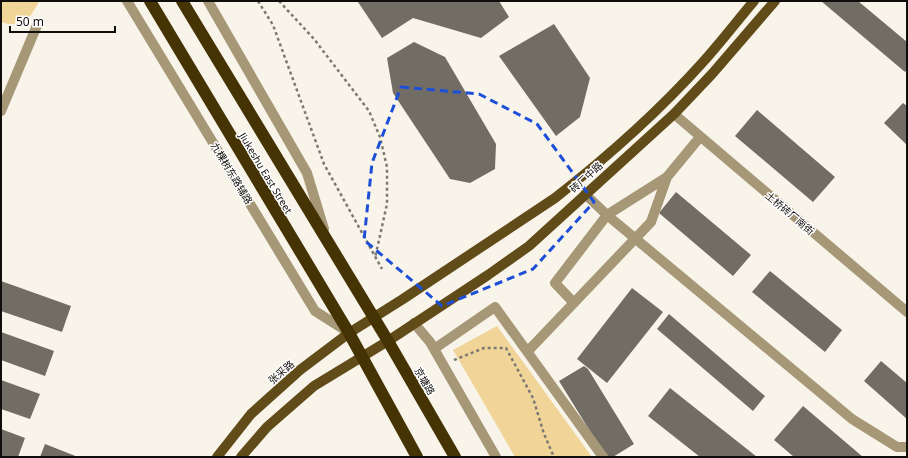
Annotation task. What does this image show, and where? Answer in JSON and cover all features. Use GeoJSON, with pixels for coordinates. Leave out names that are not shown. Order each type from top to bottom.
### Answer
{"type":"FeatureCollection","features":[{"type":"Feature","properties":{"kind":"highway","name":"Jiukeshu East Street"},"geometry":{"type":"LineString","coordinates":[[150,1],[349,332],[362,357]]}},
{"type":"Feature","properties":{"kind":"highway","name":"Jiukeshu East Street"},"geometry":{"type":"LineString","coordinates":[[182,1],[373,317]]}},
{"type":"Feature","properties":{"kind":"highway","name":"京塘路"},"geometry":{"type":"LineString","coordinates":[[373,317],[455,457]]}},
{"type":"Feature","properties":{"kind":"highway"},"geometry":{"type":"LineString","coordinates":[[362,357],[416,457]]}},
{"type":"Feature","properties":{"kind":"main road","name":"砖厂中路"},"geometry":{"type":"LineString","coordinates":[[373,317],[412,294],[577,180],[626,139],[690,76],[754,1]]}},
{"type":"Feature","properties":{"kind":"main road","name":"砖厂中路"},"geometry":{"type":"LineString","coordinates":[[388,341],[529,246],[674,114],[712,74],[775,1]]}},
{"type":"Feature","properties":{"kind":"main road","name":"张采路"},"geometry":{"type":"LineString","coordinates":[[217,457],[252,414],[300,370],[349,332],[373,317]]}},
{"type":"Feature","properties":{"kind":"main road"},"geometry":{"type":"LineString","coordinates":[[241,457],[267,427],[314,386],[388,341]]}},
{"type":"Feature","properties":{"kind":"street","name":"九棵树东路辅路"},"geometry":{"type":"LineString","coordinates":[[127,1],[315,311],[349,332]]}},
{"type":"Feature","properties":{"kind":"street"},"geometry":{"type":"LineString","coordinates":[[208,1],[307,172],[327,243]]}},
{"type":"Feature","properties":{"kind":"street"},"geometry":{"type":"LineString","coordinates":[[1,111],[38,23]]}},
{"type":"Feature","properties":{"kind":"street","name":"土桥砖厂南街"},"geometry":{"type":"LineString","coordinates":[[674,114],[907,312]]}},
{"type":"Feature","properties":{"kind":"street"},"geometry":{"type":"LineString","coordinates":[[574,303],[555,283],[607,214],[666,177],[700,137]]}},
{"type":"Feature","properties":{"kind":"street"},"geometry":{"type":"LineString","coordinates":[[528,351],[651,222],[666,177]]}},
{"type":"Feature","properties":{"kind":"street"},"geometry":{"type":"LineString","coordinates":[[585,194],[635,238],[852,419],[897,447],[907,447]]}},
{"type":"Feature","properties":{"kind":"street"},"geometry":{"type":"LineString","coordinates":[[434,349],[495,307],[603,457]]}},
{"type":"Feature","properties":{"kind":"street"},"geometry":{"type":"LineString","coordinates":[[414,323],[434,349],[496,457]]}},
{"type":"Feature","properties":{"kind":"path"},"geometry":{"type":"LineString","coordinates":[[258,1],[273,25],[324,164],[382,270]]}},
{"type":"Feature","properties":{"kind":"path"},"geometry":{"type":"LineString","coordinates":[[278,1],[314,39],[369,111],[380,137],[387,166],[387,204],[375,259]]}},
{"type":"Feature","properties":{"kind":"path"},"geometry":{"type":"LineString","coordinates":[[454,360],[484,348],[506,348],[533,398],[544,434],[554,457]]}},
{"type":"Feature","properties":{"kind":"highlighted area"},"geometry":{"type":"Polygon","coordinates":[[[401,87],[479,94],[537,124],[594,202],[533,269],[442,306],[364,240],[372,163],[401,87]]]}},
{"type":"Feature","properties":{"kind":"shaded area"},"geometry":{"type":"Polygon","coordinates":[[[1,1],[39,1],[29,17],[24,21],[20,23],[8,24],[1,22],[1,1]]]}},
{"type":"Feature","properties":{"kind":"shaded area"},"geometry":{"type":"Polygon","coordinates":[[[497,326],[592,457],[515,457],[453,350],[497,326]]]}},
{"type":"Feature","properties":{"kind":"building"},"geometry":{"type":"Polygon","coordinates":[[[499,1],[509,17],[481,38],[413,18],[382,38],[358,2],[499,1]]]}},
{"type":"Feature","properties":{"kind":"building"},"geometry":{"type":"Polygon","coordinates":[[[821,1],[858,1],[907,42],[907,69],[905,72],[821,1]]]}},
{"type":"Feature","properties":{"kind":"building"},"geometry":{"type":"Polygon","coordinates":[[[554,24],[590,78],[580,117],[556,136],[499,56],[554,24]]]}},
{"type":"Feature","properties":{"kind":"building"},"geometry":{"type":"Polygon","coordinates":[[[414,42],[445,57],[496,144],[495,169],[470,183],[450,179],[393,93],[387,58],[414,42]]]}},
{"type":"Feature","properties":{"kind":"building"},"geometry":{"type":"Polygon","coordinates":[[[903,103],[907,106],[907,145],[884,123],[903,103]]]}},
{"type":"Feature","properties":{"kind":"building"},"geometry":{"type":"Polygon","coordinates":[[[757,110],[835,177],[813,202],[735,136],[757,110]]]}},
{"type":"Feature","properties":{"kind":"building"},"geometry":{"type":"Polygon","coordinates":[[[676,192],[751,255],[733,276],[659,213],[676,192]]]}},
{"type":"Feature","properties":{"kind":"building"},"geometry":{"type":"Polygon","coordinates":[[[770,271],[842,330],[825,352],[752,292],[770,271]]]}},
{"type":"Feature","properties":{"kind":"building"},"geometry":{"type":"Polygon","coordinates":[[[1,281],[71,306],[62,332],[1,311],[1,281]]]}},
{"type":"Feature","properties":{"kind":"building"},"geometry":{"type":"Polygon","coordinates":[[[632,288],[663,312],[607,383],[577,359],[632,288]]]}},
{"type":"Feature","properties":{"kind":"building"},"geometry":{"type":"Polygon","coordinates":[[[669,314],[765,396],[753,411],[657,329],[669,314]]]}},
{"type":"Feature","properties":{"kind":"building"},"geometry":{"type":"Polygon","coordinates":[[[1,332],[54,351],[45,376],[1,360],[1,332]]]}},
{"type":"Feature","properties":{"kind":"building"},"geometry":{"type":"Polygon","coordinates":[[[881,361],[907,383],[907,419],[864,381],[881,361]]]}},
{"type":"Feature","properties":{"kind":"building"},"geometry":{"type":"Polygon","coordinates":[[[584,366],[588,369],[634,444],[613,457],[606,457],[559,381],[584,366]]]}},
{"type":"Feature","properties":{"kind":"building"},"geometry":{"type":"Polygon","coordinates":[[[1,380],[40,394],[30,419],[1,409],[1,380]]]}},
{"type":"Feature","properties":{"kind":"building"},"geometry":{"type":"Polygon","coordinates":[[[670,388],[757,457],[700,457],[648,416],[670,388]]]}},
{"type":"Feature","properties":{"kind":"building"},"geometry":{"type":"Polygon","coordinates":[[[803,406],[863,457],[794,457],[774,440],[803,406]]]}},
{"type":"Feature","properties":{"kind":"building"},"geometry":{"type":"Polygon","coordinates":[[[1,429],[25,438],[18,457],[1,457],[1,429]]]}},
{"type":"Feature","properties":{"kind":"building"},"geometry":{"type":"Polygon","coordinates":[[[45,444],[78,457],[40,457],[45,444]]]}}]}
